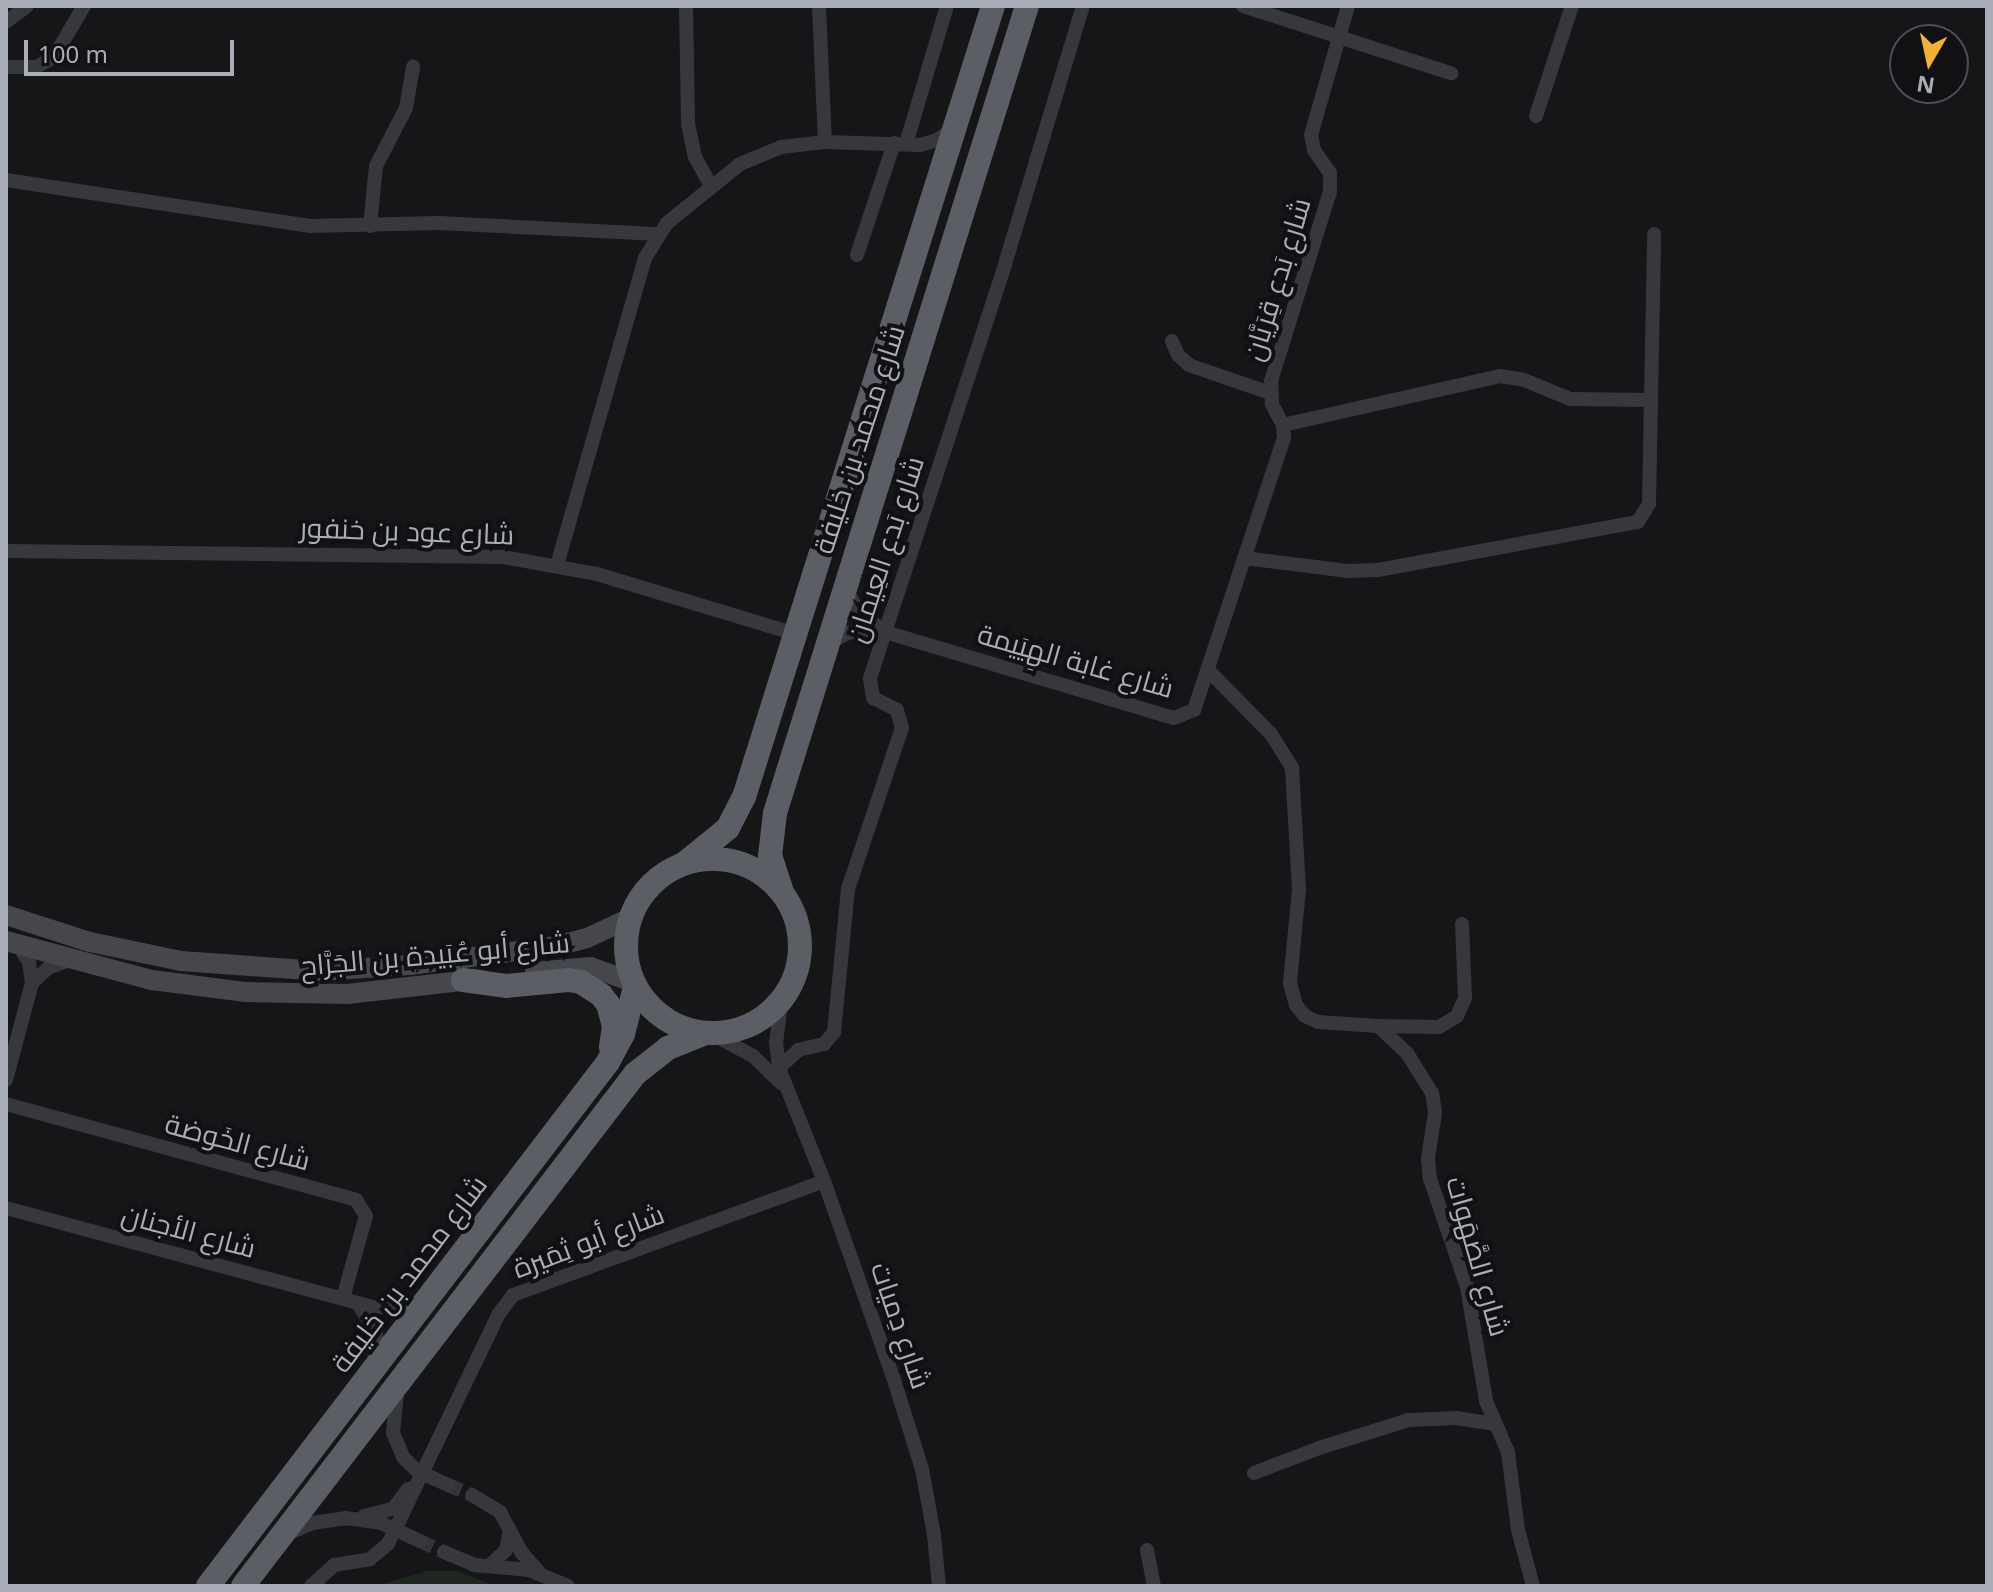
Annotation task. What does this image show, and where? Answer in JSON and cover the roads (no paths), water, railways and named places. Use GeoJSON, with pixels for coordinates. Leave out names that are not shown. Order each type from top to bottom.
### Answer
{"type":"FeatureCollection","features":[{"type":"Feature","properties":{"kind":"highway","name":"شارع محمد بن خليفة"},"geometry":{"type":"LineString","coordinates":[[685,863],[715,842],[738,813],[959,122],[993,6]]}},
{"type":"Feature","properties":{"kind":"highway","name":"شارع محمد بن خليفة"},"geometry":{"type":"LineString","coordinates":[[782,892],[770,856],[770,834],[844,583],[1027,6]]}},
{"type":"Feature","properties":{"kind":"highway"},"geometry":{"type":"LineString","coordinates":[[243,1586],[635,1074],[668,1048],[708,1034],[738,1031],[762,1020],[781,1003],[796,977],[802,947],[797,918],[782,892],[762,874],[738,862],[712,859],[685,863],[651,884],[630,918],[626,940],[634,984],[664,1019],[708,1034]]}},
{"type":"Feature","properties":{"kind":"highway"},"geometry":{"type":"LineString","coordinates":[[463,980],[506,986],[569,980],[592,987],[601,995],[612,1015],[608,1062]]}},
{"type":"Feature","properties":{"kind":"highway","name":"شارع محمد بن خليفة"},"geometry":{"type":"LineString","coordinates":[[208,1586],[608,1062],[626,1027],[634,984]]}},
{"type":"Feature","properties":{"kind":"main road","name":"شارع أبو عُبَيدة بن الجَرَّاح"},"geometry":{"type":"LineString","coordinates":[[6,915],[90,942],[181,961],[319,971],[410,965],[557,946],[587,938],[630,918]]}},
{"type":"Feature","properties":{"kind":"main road","name":"شارع أبو عُبَيدة بن الجَرَّاح"},"geometry":{"type":"LineString","coordinates":[[12,943],[69,960],[198,988],[279,994],[380,992],[590,967],[634,984]]}},
{"type":"Feature","properties":{"kind":"street"},"geometry":{"type":"LineString","coordinates":[[6,22],[27,6]]}},
{"type":"Feature","properties":{"kind":"street"},"geometry":{"type":"LineString","coordinates":[[6,67],[36,67],[54,57],[84,6]]}},
{"type":"Feature","properties":{"kind":"street"},"geometry":{"type":"LineString","coordinates":[[686,6],[688,124],[695,157],[711,186]]}},
{"type":"Feature","properties":{"kind":"street"},"geometry":{"type":"LineString","coordinates":[[819,6],[825,142]]}},
{"type":"Feature","properties":{"kind":"street"},"geometry":{"type":"LineString","coordinates":[[857,255],[879,182],[900,143],[947,6]]}},
{"type":"Feature","properties":{"kind":"street","name":"شارع بَدع العِيمان"},"geometry":{"type":"LineString","coordinates":[[779,1068],[798,1050],[828,1041],[836,1027],[842,926],[848,889],[902,728],[897,710],[878,701],[870,692],[870,678],[1005,264],[1083,6]]}},
{"type":"Feature","properties":{"kind":"street"},"geometry":{"type":"LineString","coordinates":[[1338,36],[1348,6]]}},
{"type":"Feature","properties":{"kind":"street"},"geometry":{"type":"LineString","coordinates":[[1536,116],[1572,6]]}},
{"type":"Feature","properties":{"kind":"street"},"geometry":{"type":"LineString","coordinates":[[1246,7],[1451,73]]}},
{"type":"Feature","properties":{"kind":"street","name":"شارع بَدع قِرَيَّان"},"geometry":{"type":"LineString","coordinates":[[1283,425],[1270,393],[1330,192],[1330,173],[1314,150],[1312,127],[1338,36]]}},
{"type":"Feature","properties":{"kind":"street"},"geometry":{"type":"LineString","coordinates":[[370,226],[376,166],[406,108],[413,67]]}},
{"type":"Feature","properties":{"kind":"street"},"geometry":{"type":"LineString","coordinates":[[557,565],[639,277],[659,234],[682,208],[740,164],[781,147],[825,142],[900,143],[945,135],[959,122]]}},
{"type":"Feature","properties":{"kind":"street"},"geometry":{"type":"LineString","coordinates":[[900,143],[932,156],[940,181]]}},
{"type":"Feature","properties":{"kind":"street"},"geometry":{"type":"LineString","coordinates":[[6,180],[309,226],[451,223],[659,234]]}},
{"type":"Feature","properties":{"kind":"street"},"geometry":{"type":"LineString","coordinates":[[1244,558],[1348,571],[1378,570],[1628,527],[1645,514],[1649,504],[1654,234]]}},
{"type":"Feature","properties":{"kind":"street"},"geometry":{"type":"LineString","coordinates":[[1172,341],[1178,355],[1189,365],[1270,393]]}},
{"type":"Feature","properties":{"kind":"street"},"geometry":{"type":"LineString","coordinates":[[1283,425],[1500,376],[1524,380],[1570,399],[1651,400]]}},
{"type":"Feature","properties":{"kind":"street","name":"شارع غابة الهِيَيمة"},"geometry":{"type":"LineString","coordinates":[[824,649],[838,637],[856,630],[885,631],[1174,718],[1194,710],[1280,450],[1283,425]]}},
{"type":"Feature","properties":{"kind":"street","name":"شارع عود بن خنفور"},"geometry":{"type":"LineString","coordinates":[[6,551],[503,557],[557,565],[796,634]]}},
{"type":"Feature","properties":{"kind":"street","name":"شارع غابة الهِيَيمة"},"geometry":{"type":"LineString","coordinates":[[844,583],[858,612],[885,631]]}},
{"type":"Feature","properties":{"kind":"street"},"geometry":{"type":"LineString","coordinates":[[1209,671],[1271,734],[1292,768],[1299,889],[1290,983],[1296,1005],[1305,1016],[1318,1022],[1439,1027],[1457,1016],[1465,998],[1462,924]]}},
{"type":"Feature","properties":{"kind":"street"},"geometry":{"type":"LineString","coordinates":[[6,1080],[32,983],[29,962],[12,943]]}},
{"type":"Feature","properties":{"kind":"street"},"geometry":{"type":"LineString","coordinates":[[32,983],[48,968],[69,960]]}},
{"type":"Feature","properties":{"kind":"street","name":"شارع دِميات"},"geometry":{"type":"LineString","coordinates":[[781,1003],[776,1042],[779,1068],[824,1181],[922,1469],[939,1586]]}},
{"type":"Feature","properties":{"kind":"street","name":"شارع الصَّهَوات"},"geometry":{"type":"LineString","coordinates":[[1378,1026],[1407,1053],[1432,1093],[1435,1113],[1428,1158],[1430,1179],[1467,1287],[1486,1401],[1508,1452],[1518,1530],[1533,1586]]}},
{"type":"Feature","properties":{"kind":"street","name":"شارع دِميات"},"geometry":{"type":"LineString","coordinates":[[708,1034],[753,1056],[786,1090]]}},
{"type":"Feature","properties":{"kind":"street","name":"شارع الخَوضة"},"geometry":{"type":"LineString","coordinates":[[6,1104],[356,1200],[366,1216],[350,1300]]}},
{"type":"Feature","properties":{"kind":"street","name":"شارع أبو ثِمَيرة"},"geometry":{"type":"LineString","coordinates":[[311,1586],[334,1565],[370,1559],[380,1553],[396,1531],[498,1315],[513,1295],[824,1181]]}},
{"type":"Feature","properties":{"kind":"street","name":"شارع الأجنان"},"geometry":{"type":"LineString","coordinates":[[6,1208],[388,1310],[419,1307]]}},
{"type":"Feature","properties":{"kind":"street"},"geometry":{"type":"LineString","coordinates":[[350,1300],[376,1334],[380,1359]]}},
{"type":"Feature","properties":{"kind":"street"},"geometry":{"type":"LineString","coordinates":[[278,1539],[312,1523],[380,1513],[403,1499],[409,1487],[405,1460],[393,1433],[393,1406],[399,1385]]}},
{"type":"Feature","properties":{"kind":"street"},"geometry":{"type":"LineString","coordinates":[[1254,1473],[1319,1448],[1409,1420],[1456,1418],[1494,1424]]}},
{"type":"Feature","properties":{"kind":"street"},"geometry":{"type":"LineString","coordinates":[[405,1460],[422,1473],[448,1485]]}},
{"type":"Feature","properties":{"kind":"street"},"geometry":{"type":"LineString","coordinates":[[472,1495],[494,1506],[510,1527],[522,1553],[542,1574]]}},
{"type":"Feature","properties":{"kind":"street"},"geometry":{"type":"LineString","coordinates":[[351,1518],[381,1523],[420,1541]]}},
{"type":"Feature","properties":{"kind":"street"},"geometry":{"type":"LineString","coordinates":[[489,1566],[506,1550],[510,1527]]}},
{"type":"Feature","properties":{"kind":"street"},"geometry":{"type":"LineString","coordinates":[[1147,1550],[1154,1586]]}},
{"type":"Feature","properties":{"kind":"street"},"geometry":{"type":"LineString","coordinates":[[444,1552],[466,1563],[516,1567],[568,1586]]}},
{"type":"Feature","properties":{"kind":"tunnel"},"geometry":{"type":"LineString","coordinates":[[448,1485],[472,1495]]}},
{"type":"Feature","properties":{"kind":"tunnel"},"geometry":{"type":"LineString","coordinates":[[420,1541],[444,1552]]}}]}
